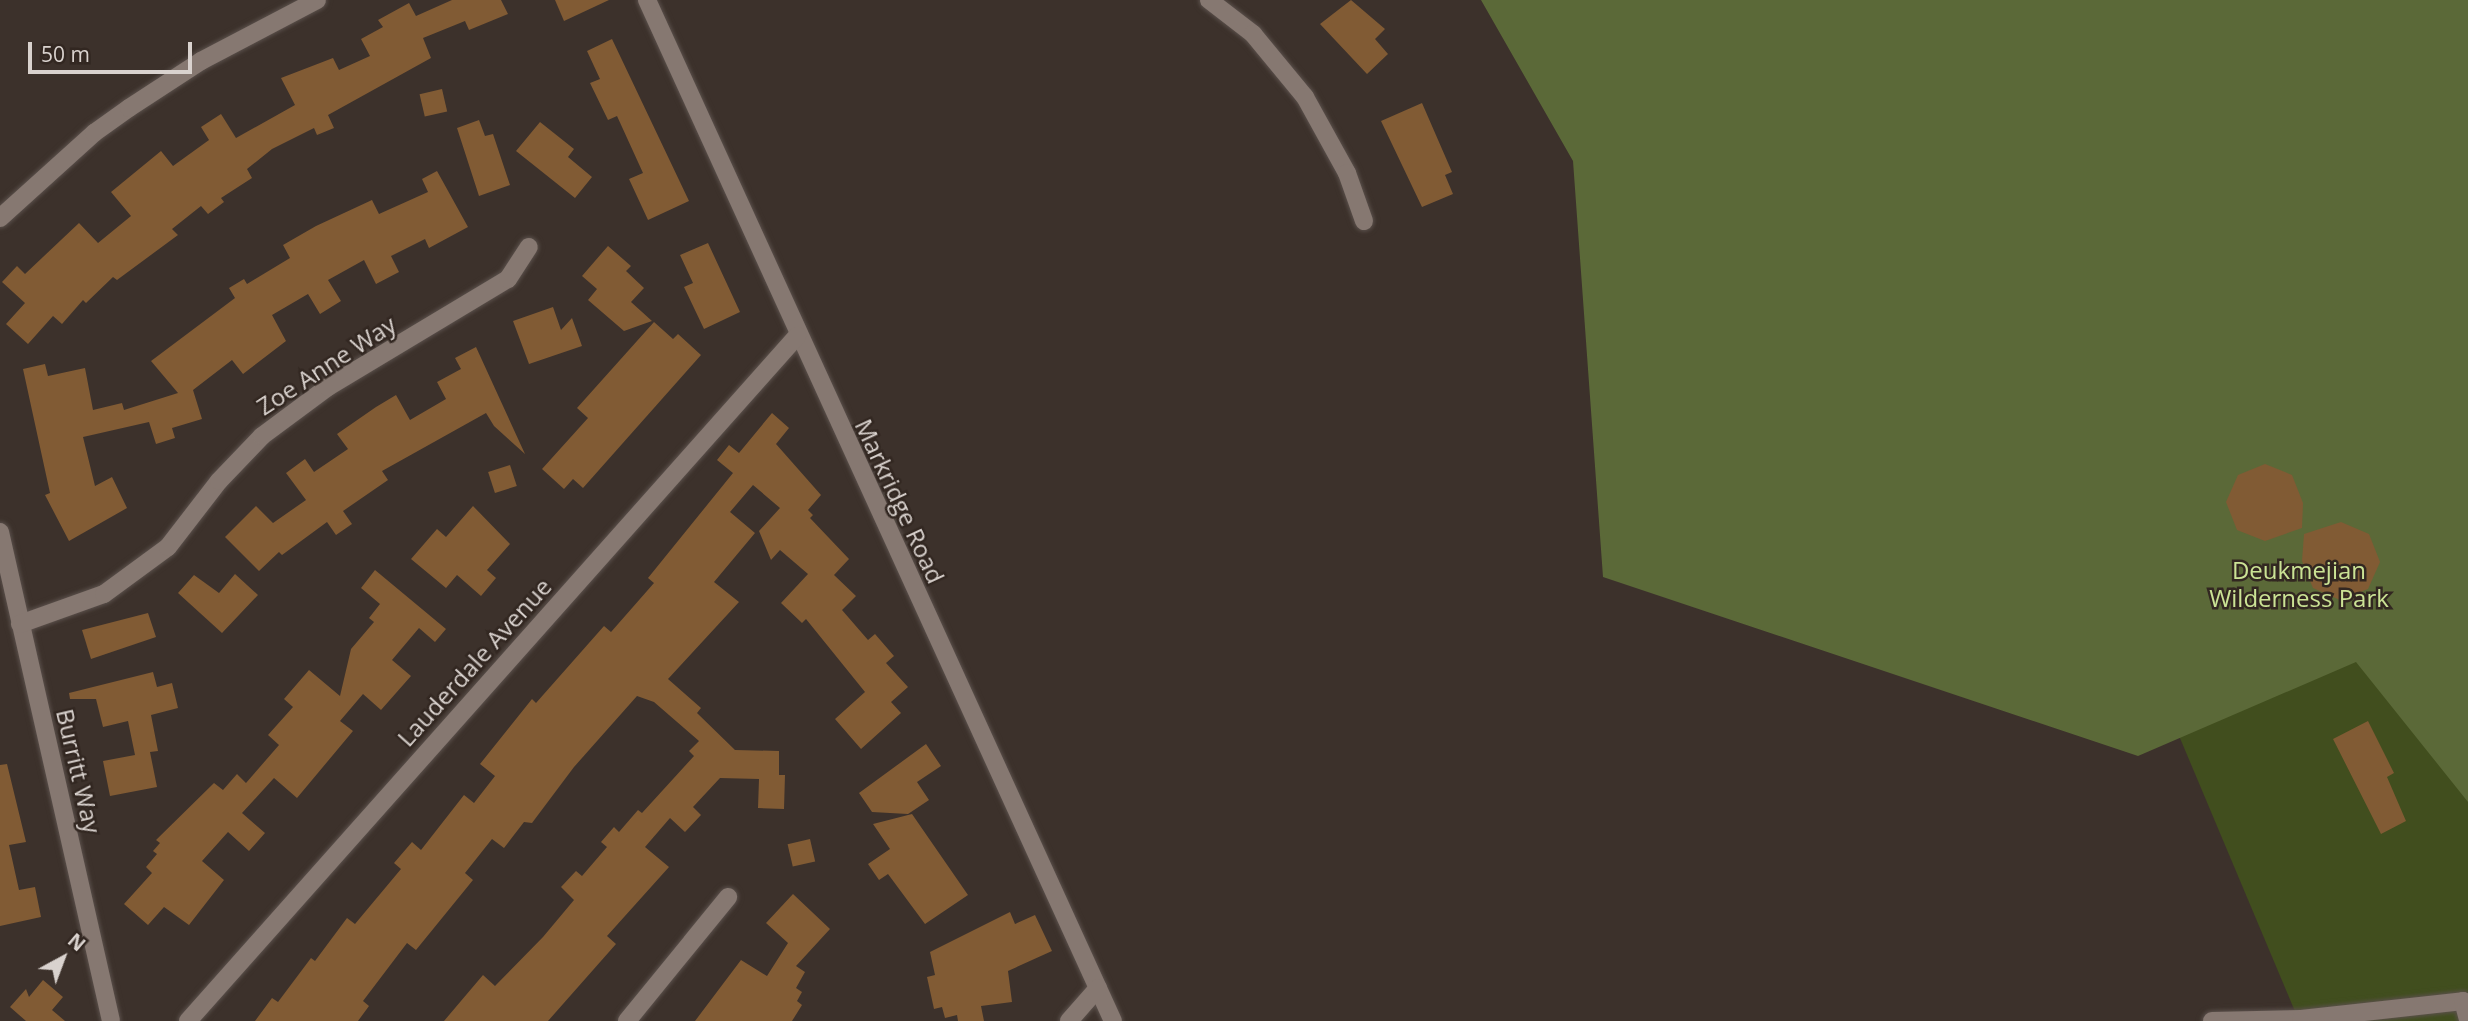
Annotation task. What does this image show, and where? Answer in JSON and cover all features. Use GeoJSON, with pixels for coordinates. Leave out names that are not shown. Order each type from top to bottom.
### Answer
{"type":"FeatureCollection","features":[{"type":"Feature","properties":{"kind":"street"},"geometry":{"type":"LineString","coordinates":[[0,218],[94,133],[129,108],[201,61],[317,0]]}},
{"type":"Feature","properties":{"kind":"street","name":"Markridge Road"},"geometry":{"type":"LineString","coordinates":[[647,0],[796,336],[1113,1021]]}},
{"type":"Feature","properties":{"kind":"street"},"geometry":{"type":"LineString","coordinates":[[1209,0],[1253,34],[1305,97],[1347,173],[1364,220]]}},
{"type":"Feature","properties":{"kind":"street","name":"Zoe Anne Way"},"geometry":{"type":"LineString","coordinates":[[20,624],[104,594],[168,547],[219,481],[262,436],[328,387],[508,279],[529,247]]}},
{"type":"Feature","properties":{"kind":"street","name":"Lauderdale Avenue"},"geometry":{"type":"LineString","coordinates":[[188,1021],[796,336]]}},
{"type":"Feature","properties":{"kind":"street","name":"Burritt Way"},"geometry":{"type":"LineString","coordinates":[[0,532],[111,1021]]}},
{"type":"Feature","properties":{"kind":"street"},"geometry":{"type":"LineString","coordinates":[[627,1021],[728,897]]}},
{"type":"Feature","properties":{"kind":"street"},"geometry":{"type":"LineString","coordinates":[[1069,1021],[1098,988]]}},
{"type":"Feature","properties":{"kind":"street"},"geometry":{"type":"LineString","coordinates":[[2212,1021],[2332,1017],[2463,1001],[2468,1020]]}},
{"type":"Feature","properties":{"kind":"green space"},"geometry":{"type":"Polygon","coordinates":[[[1481,0],[2468,0],[2468,802],[2356,662],[2138,756],[1603,577],[1573,161],[1481,0]]]}},
{"type":"Feature","properties":{"kind":"green space","name":"Deukmejian Wilderness Park"},"geometry":{"type":"Polygon","coordinates":[[[2468,0],[2468,1021],[2299,1021],[2103,555],[2468,0]]]}},
{"type":"Feature","properties":{"kind":"building"},"geometry":{"type":"Polygon","coordinates":[[[452,0],[501,0],[508,14],[469,30],[465,21],[423,38],[431,58],[328,115],[334,128],[317,135],[314,128],[272,149],[247,169],[252,178],[221,198],[224,202],[208,214],[201,206],[172,229],[178,235],[117,280],[113,277],[86,303],[83,300],[62,324],[53,316],[28,344],[6,324],[25,303],[2,282],[17,266],[25,274],[79,223],[98,243],[131,216],[111,192],[161,151],[173,166],[209,140],[201,127],[221,114],[236,138],[295,105],[281,78],[333,58],[339,70],[370,56],[361,39],[383,27],[378,20],[409,3],[416,16],[452,0]]]}},
{"type":"Feature","properties":{"kind":"building"},"geometry":{"type":"Polygon","coordinates":[[[555,0],[609,0],[564,21],[555,0]]]}},
{"type":"Feature","properties":{"kind":"building"},"geometry":{"type":"Polygon","coordinates":[[[1351,0],[1385,29],[1375,39],[1388,54],[1367,74],[1320,24],[1351,0]]]}},
{"type":"Feature","properties":{"kind":"building"},"geometry":{"type":"Polygon","coordinates":[[[612,39],[689,201],[648,220],[629,179],[643,173],[617,116],[608,120],[590,83],[600,79],[587,51],[612,39]]]}},
{"type":"Feature","properties":{"kind":"building"},"geometry":{"type":"Polygon","coordinates":[[[442,89],[447,111],[425,117],[420,94],[442,89]]]}},
{"type":"Feature","properties":{"kind":"building"},"geometry":{"type":"Polygon","coordinates":[[[1422,103],[1452,172],[1445,175],[1453,194],[1422,207],[1381,121],[1422,103]]]}},
{"type":"Feature","properties":{"kind":"building"},"geometry":{"type":"Polygon","coordinates":[[[479,120],[485,136],[493,134],[510,185],[479,196],[457,128],[479,120]]]}},
{"type":"Feature","properties":{"kind":"building"},"geometry":{"type":"Polygon","coordinates":[[[540,122],[574,149],[568,157],[592,177],[575,198],[516,151],[540,122]]]}},
{"type":"Feature","properties":{"kind":"building"},"geometry":{"type":"Polygon","coordinates":[[[437,171],[468,227],[429,248],[425,239],[391,256],[399,272],[376,284],[364,260],[328,280],[341,301],[320,314],[308,294],[272,315],[286,341],[243,374],[232,360],[193,390],[202,419],[172,428],[175,438],[156,444],[149,422],[83,437],[95,486],[112,477],[127,508],[69,541],[45,495],[50,493],[23,369],[45,364],[48,376],[85,368],[93,410],[122,403],[124,410],[178,393],[151,361],[235,298],[229,288],[244,279],[247,284],[290,258],[283,245],[316,226],[372,200],[379,214],[428,192],[422,179],[437,171]]]}},
{"type":"Feature","properties":{"kind":"building"},"geometry":{"type":"Polygon","coordinates":[[[708,243],[740,312],[704,329],[684,287],[693,283],[680,255],[708,243]]]}},
{"type":"Feature","properties":{"kind":"building"},"geometry":{"type":"Polygon","coordinates":[[[608,246],[631,266],[626,271],[644,288],[631,302],[652,321],[624,331],[588,300],[597,289],[582,276],[608,246]]]}},
{"type":"Feature","properties":{"kind":"building"},"geometry":{"type":"Polygon","coordinates":[[[553,307],[561,330],[572,318],[582,346],[529,364],[513,321],[553,307]]]}},
{"type":"Feature","properties":{"kind":"building"},"geometry":{"type":"Polygon","coordinates":[[[654,322],[673,339],[678,334],[701,355],[583,488],[573,479],[564,489],[542,469],[588,418],[577,408],[654,322]]]}},
{"type":"Feature","properties":{"kind":"building"},"geometry":{"type":"Polygon","coordinates":[[[476,347],[525,454],[494,426],[486,413],[382,471],[388,480],[343,511],[352,524],[336,535],[327,522],[282,555],[279,552],[259,571],[225,537],[256,506],[273,523],[306,500],[286,473],[305,459],[314,472],[348,449],[337,434],[376,407],[396,395],[410,420],[446,399],[437,382],[461,369],[455,358],[476,347]]]}},
{"type":"Feature","properties":{"kind":"building"},"geometry":{"type":"Polygon","coordinates":[[[772,413],[789,428],[776,444],[821,495],[808,510],[813,515],[810,518],[849,559],[834,575],[856,596],[842,610],[868,640],[875,634],[894,656],[886,663],[908,687],[891,702],[901,713],[861,749],[835,719],[865,692],[806,619],[802,623],[781,603],[808,574],[780,550],[771,560],[759,531],[780,508],[753,485],[730,512],[755,533],[714,582],[739,602],[668,679],[701,708],[697,713],[735,750],[779,751],[779,775],[785,775],[784,809],[758,808],[759,779],[720,778],[693,807],[701,815],[685,832],[670,818],[645,847],[669,867],[607,936],[616,944],[548,1021],[444,1021],[483,975],[495,986],[543,937],[574,900],[561,887],[576,871],[582,876],[607,847],[601,842],[614,827],[619,832],[638,810],[642,813],[694,756],[689,751],[699,741],[654,702],[637,696],[574,767],[532,823],[524,822],[504,848],[492,839],[465,873],[473,880],[416,950],[407,943],[363,1001],[369,1006],[358,1021],[255,1021],[272,998],[278,1002],[311,958],[315,961],[347,918],[355,924],[401,869],[394,863],[412,842],[421,850],[464,795],[474,803],[495,776],[480,764],[532,699],[536,703],[604,626],[611,632],[654,583],[648,578],[733,473],[717,460],[729,445],[739,453],[772,413]]]}},
{"type":"Feature","properties":{"kind":"building"},"geometry":{"type":"Polygon","coordinates":[[[2265,464],[2292,475],[2303,503],[2302,528],[2265,541],[2237,530],[2226,502],[2238,475],[2265,464]]]}},
{"type":"Feature","properties":{"kind":"building"},"geometry":{"type":"Polygon","coordinates":[[[510,465],[517,486],[495,493],[488,472],[510,465]]]}},
{"type":"Feature","properties":{"kind":"building"},"geometry":{"type":"Polygon","coordinates":[[[473,506],[510,544],[487,570],[496,578],[481,596],[457,575],[446,588],[411,559],[437,529],[446,537],[473,506]]]}},
{"type":"Feature","properties":{"kind":"building"},"geometry":{"type":"Polygon","coordinates":[[[2341,522],[2369,534],[2380,562],[2368,589],[2340,600],[2313,588],[2302,561],[2304,534],[2341,522]]]}},
{"type":"Feature","properties":{"kind":"building"},"geometry":{"type":"Polygon","coordinates":[[[375,570],[446,629],[435,642],[419,628],[392,660],[411,676],[381,710],[363,694],[340,721],[353,731],[297,798],[274,778],[242,813],[265,833],[249,851],[228,832],[202,861],[224,880],[189,925],[164,907],[148,925],[124,904],[152,873],[146,867],[157,854],[153,851],[160,843],[156,840],[214,783],[223,790],[237,774],[246,783],[279,745],[268,735],[293,707],[284,699],[309,670],[340,696],[351,649],[374,622],[369,618],[380,604],[361,588],[375,570]]]}},
{"type":"Feature","properties":{"kind":"building"},"geometry":{"type":"Polygon","coordinates":[[[235,574],[258,595],[222,633],[178,593],[194,575],[219,593],[235,574]]]}},
{"type":"Feature","properties":{"kind":"building"},"geometry":{"type":"Polygon","coordinates":[[[148,613],[156,637],[91,659],[82,630],[148,613]]]}},
{"type":"Feature","properties":{"kind":"building"},"geometry":{"type":"Polygon","coordinates":[[[153,672],[157,687],[172,683],[178,708],[151,715],[158,751],[150,752],[157,787],[110,796],[103,761],[135,755],[128,721],[103,727],[96,699],[70,699],[69,693],[153,672]]]}},
{"type":"Feature","properties":{"kind":"building"},"geometry":{"type":"Polygon","coordinates":[[[2368,721],[2394,773],[2387,777],[2406,821],[2381,834],[2333,739],[2368,721]]]}},
{"type":"Feature","properties":{"kind":"building"},"geometry":{"type":"Polygon","coordinates":[[[926,744],[941,766],[917,782],[929,800],[908,814],[872,812],[859,793],[926,744]]]}},
{"type":"Feature","properties":{"kind":"building"},"geometry":{"type":"Polygon","coordinates":[[[7,764],[26,842],[9,845],[19,890],[35,887],[41,917],[0,926],[0,765],[7,764]]]}},
{"type":"Feature","properties":{"kind":"building"},"geometry":{"type":"Polygon","coordinates":[[[912,814],[968,895],[925,924],[888,874],[879,880],[868,864],[890,849],[873,824],[912,814]]]}},
{"type":"Feature","properties":{"kind":"building"},"geometry":{"type":"Polygon","coordinates":[[[810,839],[815,861],[793,867],[788,844],[810,839]]]}},
{"type":"Feature","properties":{"kind":"building"},"geometry":{"type":"Polygon","coordinates":[[[793,894],[830,929],[796,966],[805,972],[796,988],[802,992],[797,1001],[802,1005],[792,1021],[695,1021],[741,960],[767,976],[788,943],[766,923],[793,894]]]}},
{"type":"Feature","properties":{"kind":"building"},"geometry":{"type":"Polygon","coordinates":[[[1010,912],[1015,924],[1035,915],[1052,951],[1008,971],[1012,1002],[981,1006],[984,1021],[958,1021],[957,1015],[945,1018],[942,1007],[934,1009],[927,977],[935,975],[930,952],[1010,912]]]}},
{"type":"Feature","properties":{"kind":"building"},"geometry":{"type":"Polygon","coordinates":[[[43,980],[63,997],[52,1010],[65,1021],[26,1021],[10,1007],[26,989],[29,997],[43,980]]]}}]}
